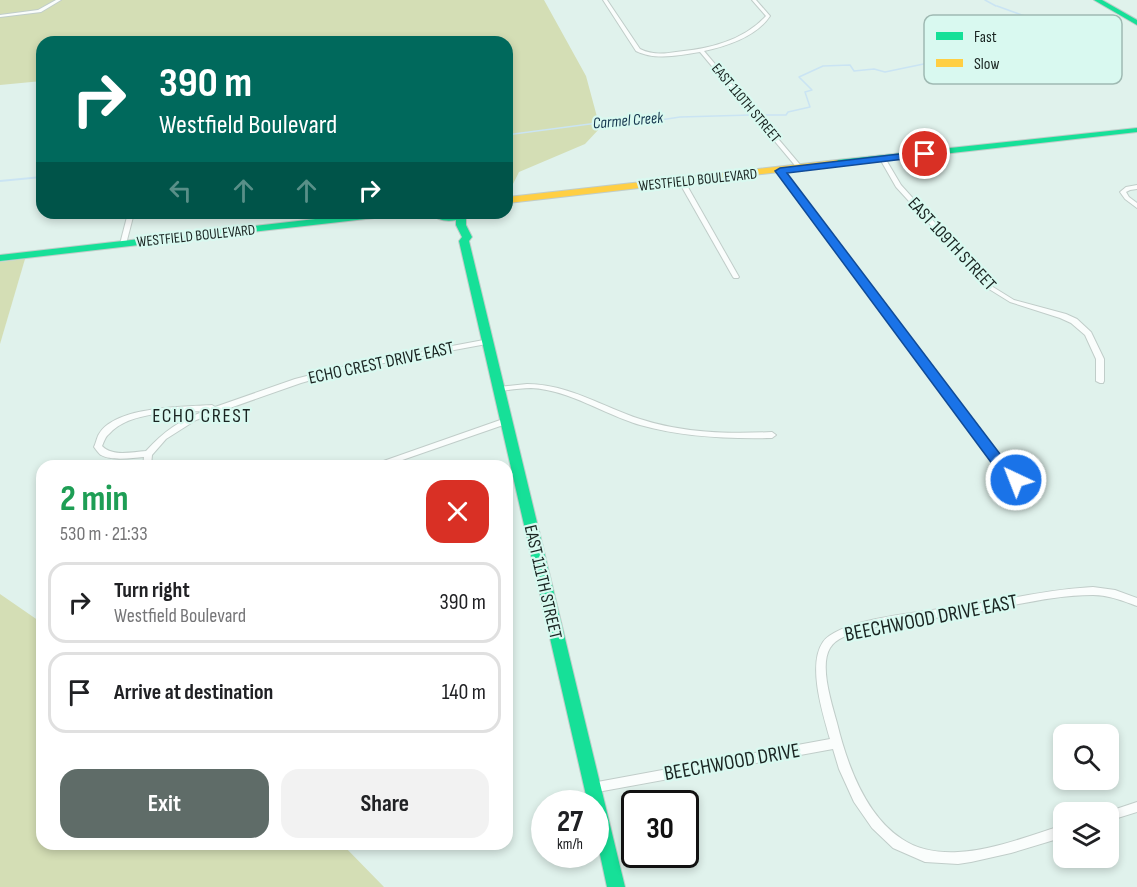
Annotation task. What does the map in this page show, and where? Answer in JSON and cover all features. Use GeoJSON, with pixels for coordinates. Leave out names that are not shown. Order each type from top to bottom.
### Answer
{"type":"FeatureCollection","features":[{"type":"Feature","properties":{"kind":"main road"},"geometry":{"type":"LineString","coordinates":[[1097,0],[1137,23]]}},
{"type":"Feature","properties":{"kind":"main road","name":"WESTFIELD BOULEVARD"},"geometry":{"type":"LineString","coordinates":[[513,200],[1137,130]]}},
{"type":"Feature","properties":{"kind":"main road","name":"WESTFIELD BOULEVARD"},"geometry":{"type":"LineString","coordinates":[[0,258],[340,219]]}},
{"type":"Feature","properties":{"kind":"main road","name":"EAST 111TH STREET"},"geometry":{"type":"LineString","coordinates":[[441,219],[464,241],[616,887]]}},
{"type":"Feature","properties":{"kind":"main road","name":"EAST 111TH STREET"},"geometry":{"type":"LineString","coordinates":[[462,219],[461,225],[467,237],[464,241]]}},
{"type":"Feature","properties":{"kind":"street"},"geometry":{"type":"LineString","coordinates":[[0,16],[39,11],[59,0]]}},
{"type":"Feature","properties":{"kind":"street","name":"EAST 110TH STREET"},"geometry":{"type":"LineString","coordinates":[[605,0],[638,50],[643,53],[657,55],[702,52],[800,168]]}},
{"type":"Feature","properties":{"kind":"street"},"geometry":{"type":"LineString","coordinates":[[702,52],[735,42],[764,22],[768,16],[754,0]]}},
{"type":"Feature","properties":{"kind":"street","name":"EAST 109TH STREET"},"geometry":{"type":"LineString","coordinates":[[883,159],[898,186],[991,288],[1012,301],[1074,321],[1088,334],[1100,359],[1100,381]]}},
{"type":"Feature","properties":{"kind":"street","name":"EAST 110TH STREET"},"geometry":{"type":"LineString","coordinates":[[780,171],[990,452],[1016,480]]}},
{"type":"Feature","properties":{"kind":"street"},"geometry":{"type":"LineString","coordinates":[[682,182],[736,277]]}},
{"type":"Feature","properties":{"kind":"street"},"geometry":{"type":"LineString","coordinates":[[1137,187],[1128,188],[1123,192],[1126,198],[1137,206]]}},
{"type":"Feature","properties":{"kind":"street"},"geometry":{"type":"LineString","coordinates":[[123,244],[129,219]]}},
{"type":"Feature","properties":{"kind":"street","name":"ECHO CREST DRIVE EAST"},"geometry":{"type":"LineString","coordinates":[[148,454],[163,437],[182,424],[220,408],[328,372],[489,340]]}},
{"type":"Feature","properties":{"kind":"street"},"geometry":{"type":"LineString","coordinates":[[499,389],[530,386],[549,388],[640,422],[686,432],[721,436],[772,435]]}},
{"type":"Feature","properties":{"kind":"street"},"geometry":{"type":"LineString","coordinates":[[148,460],[148,454],[122,456],[104,453],[98,447],[99,440],[111,425],[132,416],[220,408]]}},
{"type":"Feature","properties":{"kind":"street"},"geometry":{"type":"LineString","coordinates":[[395,460],[506,421]]}},
{"type":"Feature","properties":{"kind":"street","name":"BEECHWOOD DRIVE EAST"},"geometry":{"type":"LineString","coordinates":[[1053,834],[976,855],[946,858],[922,856],[902,847],[877,828],[860,800],[836,743],[820,666],[827,644],[835,637],[854,629],[1073,592],[1107,593],[1137,602]]}},
{"type":"Feature","properties":{"kind":"street","name":"BEECHWOOD DRIVE"},"geometry":{"type":"LineString","coordinates":[[592,788],[836,743]]}},
{"type":"Feature","properties":{"kind":"street"},"geometry":{"type":"LineString","coordinates":[[1119,813],[1137,807]]}},
{"type":"Feature","properties":{"kind":"green space"},"geometry":{"type":"Polygon","coordinates":[[[0,0],[544,0],[586,76],[600,128],[585,144],[519,172],[513,184],[513,36],[36,36],[36,82],[0,85],[0,0]]]}},
{"type":"Feature","properties":{"kind":"green space"},"geometry":{"type":"Polygon","coordinates":[[[25,259],[0,344],[0,262],[25,259]]]}},
{"type":"Feature","properties":{"kind":"green space"},"geometry":{"type":"Polygon","coordinates":[[[0,594],[36,619],[36,850],[348,850],[384,887],[0,887],[0,594]]]}},
{"type":"Feature","properties":{"kind":"waterway","name":"Carmel Creek"},"geometry":{"type":"LineString","coordinates":[[985,0],[996,6]]}},
{"type":"Feature","properties":{"kind":"waterway","name":"Carmel Creek"},"geometry":{"type":"LineString","coordinates":[[997,6],[1022,15]]}},
{"type":"Feature","properties":{"kind":"waterway","name":"Carmel Creek"},"geometry":{"type":"LineString","coordinates":[[763,115],[786,115],[788,112],[810,107],[805,92],[812,90],[799,77],[823,66],[850,65],[854,71],[874,69],[885,72],[924,64]]}},
{"type":"Feature","properties":{"kind":"waterway","name":"Carmel Creek"},"geometry":{"type":"LineString","coordinates":[[513,134],[628,119],[654,121],[680,117],[751,115]]}},
{"type":"Feature","properties":{"kind":"waterway","name":"Carmel Creek"},"geometry":{"type":"LineString","coordinates":[[0,181],[36,178]]}},
{"type":"Feature","properties":{"kind":"traffic: fast"},"geometry":{"type":"LineString","coordinates":[[1097,0],[1137,23]]}},
{"type":"Feature","properties":{"kind":"traffic: fast"},"geometry":{"type":"LineString","coordinates":[[837,163],[1137,130]]}},
{"type":"Feature","properties":{"kind":"traffic: fast"},"geometry":{"type":"LineString","coordinates":[[0,258],[340,219]]}},
{"type":"Feature","properties":{"kind":"traffic: fast"},"geometry":{"type":"LineString","coordinates":[[461,219],[461,225],[467,237],[464,241],[616,887]]}},
{"type":"Feature","properties":{"kind":"traffic: slow"},"geometry":{"type":"LineString","coordinates":[[513,199],[837,163]]}},
{"type":"Feature","properties":{"kind":"district","name":"ECHO CREST"},"geometry":{"type":"Point","coordinates":[202,416]}},
{"type":"Feature","properties":{"kind":"route"},"geometry":{"type":"LineString","coordinates":[[925,154],[780,171],[998,461],[1016,480]]}}]}
